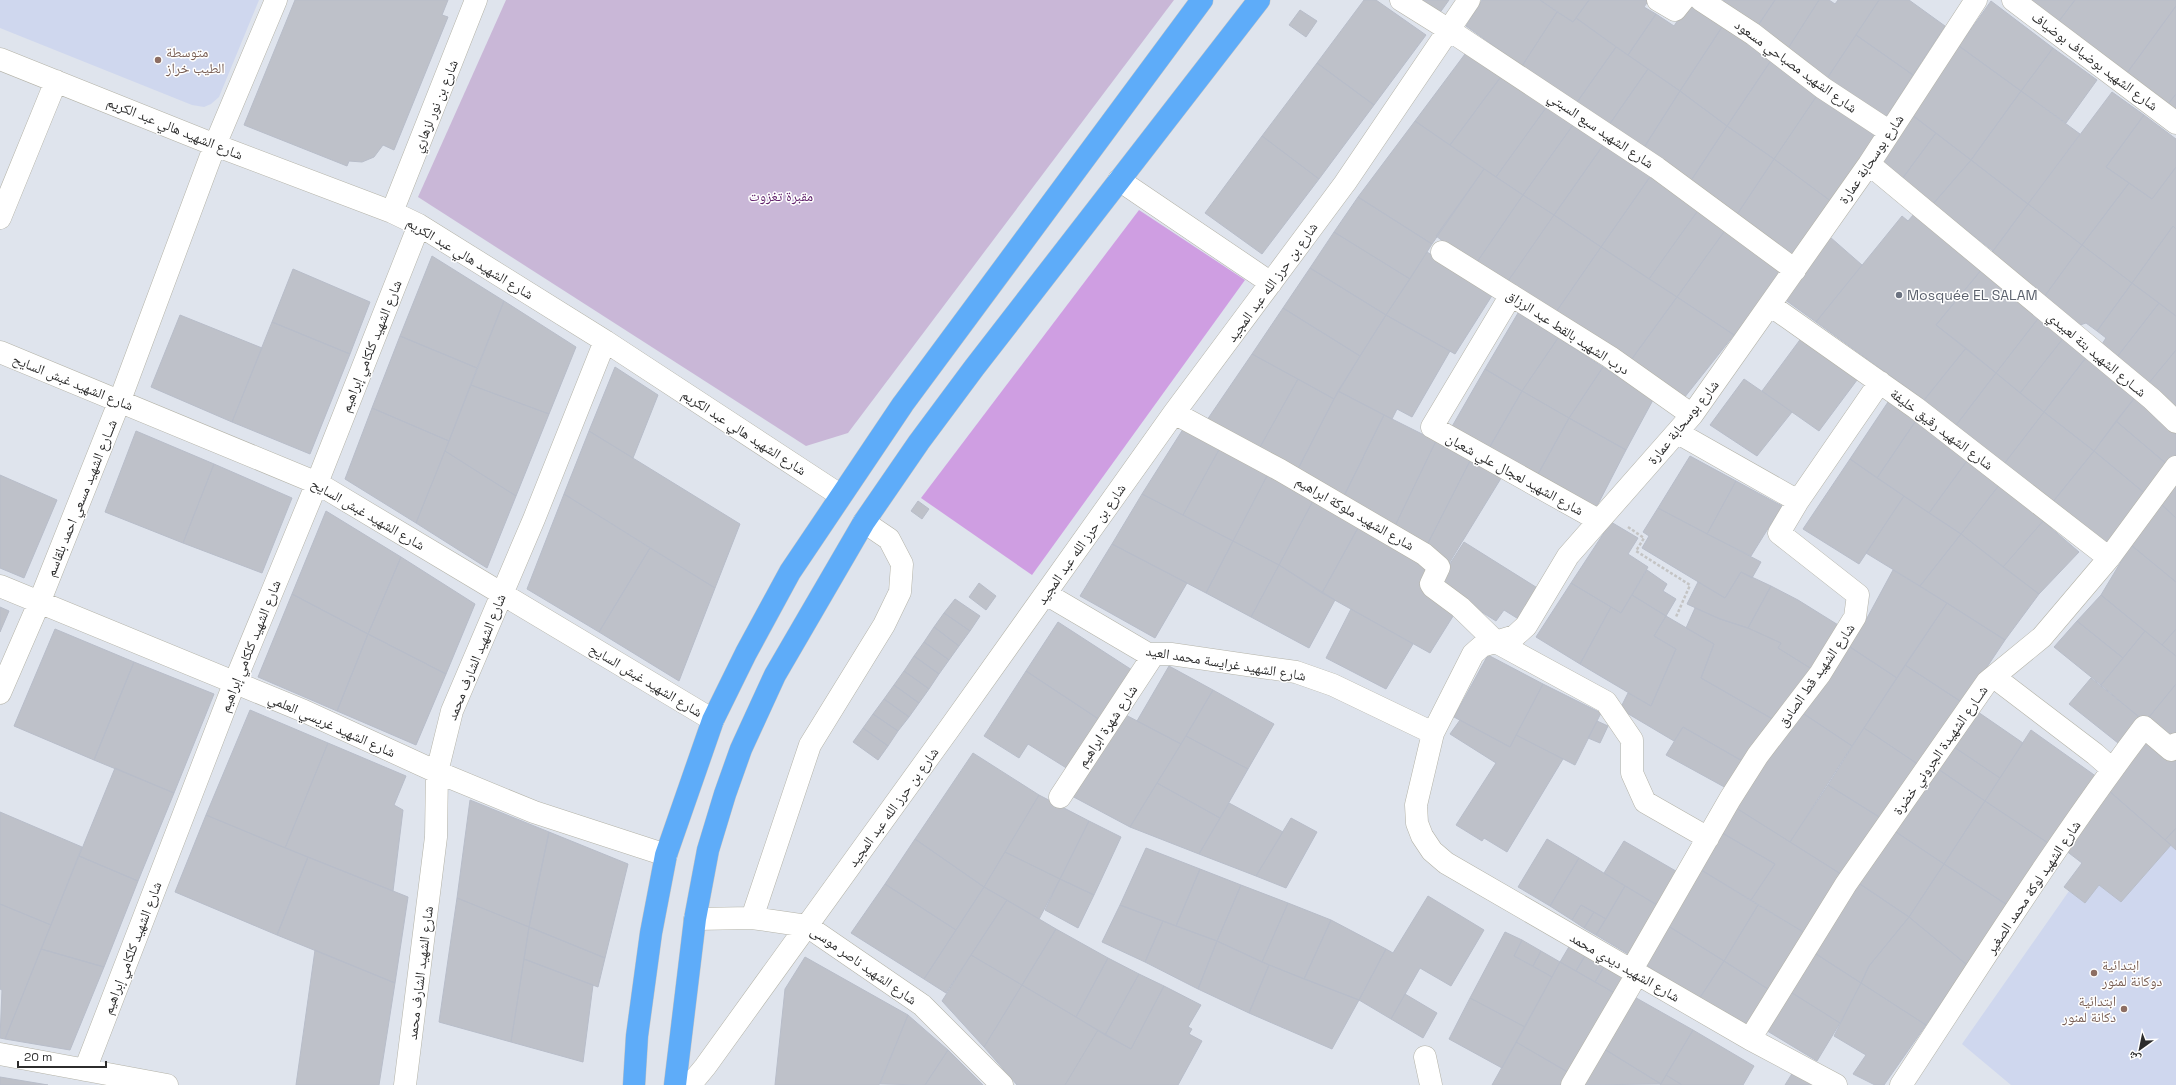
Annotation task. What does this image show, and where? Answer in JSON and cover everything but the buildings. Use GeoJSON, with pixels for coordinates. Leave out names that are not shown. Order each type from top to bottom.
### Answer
{"type":"FeatureCollection","features":[{"type":"Feature","properties":{"kind":"highway"},"geometry":{"type":"LineString","coordinates":[[634,1085],[638,1029],[651,932],[666,855],[713,720],[746,653],[790,572],[840,495],[903,404],[1202,0]]}},
{"type":"Feature","properties":{"kind":"highway"},"geometry":{"type":"LineString","coordinates":[[675,1085],[695,919],[708,850],[725,794],[741,749],[775,675],[864,522],[919,442],[974,368],[1260,0]]}},
{"type":"Feature","properties":{"kind":"street","name":"شــارع الشهيد مسعي احمد بلقاسم"},"geometry":{"type":"LineString","coordinates":[[0,693],[39,603],[120,400],[215,145],[276,0]]}},
{"type":"Feature","properties":{"kind":"street","name":"شارع بن نور لزهاري"},"geometry":{"type":"LineString","coordinates":[[392,212],[476,0]]}},
{"type":"Feature","properties":{"kind":"street","name":"شارع الشهيد سبع السبتي"},"geometry":{"type":"LineString","coordinates":[[1401,0],[1449,30],[1657,168],[1795,270]]}},
{"type":"Feature","properties":{"kind":"street","name":"شارع بن حرز الله عبد المجيد"},"geometry":{"type":"LineString","coordinates":[[690,1085],[705,1067],[807,926],[1046,594],[1174,413],[1345,184],[1468,0]]}},
{"type":"Feature","properties":{"kind":"street"},"geometry":{"type":"LineString","coordinates":[[1658,0],[1675,10],[1683,0]]}},
{"type":"Feature","properties":{"kind":"street","name":"شارع الشهيد مصباحي مسعود"},"geometry":{"type":"LineString","coordinates":[[1701,0],[1753,34],[1823,88],[1890,132]]}},
{"type":"Feature","properties":{"kind":"street","name":"شارع بوسحابة عمارة"},"geometry":{"type":"LineString","coordinates":[[1422,836],[1417,823],[1416,805],[1433,733],[1473,654],[1482,646],[1514,636],[1526,626],[1556,572],[1602,516],[1678,433],[1692,415],[1869,164],[1976,0]]}},
{"type":"Feature","properties":{"kind":"street","name":"شارع الشهيد بوضياف بوضياف"},"geometry":{"type":"LineString","coordinates":[[2013,0],[2176,123]]}},
{"type":"Feature","properties":{"kind":"street","name":"شارع الشهيد هالي عبد الكريم"},"geometry":{"type":"LineString","coordinates":[[0,59],[215,145],[392,212],[419,224],[605,341],[840,495]]}},
{"type":"Feature","properties":{"kind":"street"},"geometry":{"type":"LineString","coordinates":[[0,218],[56,81]]}},
{"type":"Feature","properties":{"kind":"street","name":"شــارع الشهيد بتة لعبيدي"},"geometry":{"type":"LineString","coordinates":[[1869,164],[2152,400],[2176,422]]}},
{"type":"Feature","properties":{"kind":"street"},"geometry":{"type":"LineString","coordinates":[[1120,180],[1272,283]]}},
{"type":"Feature","properties":{"kind":"street","name":"شارع الشهيد كلكامي إبراهيم"},"geometry":{"type":"LineString","coordinates":[[85,1070],[234,684],[317,483],[419,224]]}},
{"type":"Feature","properties":{"kind":"street","name":"درب الشهيد بالقط عبد الرزاق"},"geometry":{"type":"LineString","coordinates":[[1442,252],[1610,357],[1692,415]]}},
{"type":"Feature","properties":{"kind":"street","name":"شارع الشهيد لعجال علي شعبان"},"geometry":{"type":"LineString","coordinates":[[1511,295],[1432,427],[1602,516]]}},
{"type":"Feature","properties":{"kind":"street","name":"شارع الشهيد رقيق خليفة"},"geometry":{"type":"LineString","coordinates":[[1770,305],[1916,408],[2109,558]]}},
{"type":"Feature","properties":{"kind":"street","name":"شارع الشهيد الشارف محمد"},"geometry":{"type":"LineString","coordinates":[[405,1085],[436,837],[437,772],[452,711],[534,519],[605,341]]}},
{"type":"Feature","properties":{"kind":"street","name":"شارع الشهيد غبش السايح"},"geometry":{"type":"LineString","coordinates":[[0,352],[120,400],[317,483],[713,720]]}},
{"type":"Feature","properties":{"kind":"street","name":"شارع الشهيد قط الصادق"},"geometry":{"type":"LineString","coordinates":[[1572,1085],[1730,799],[1754,762],[1820,674],[1855,617],[1858,595],[1779,533],[1798,501],[1880,382]]}},
{"type":"Feature","properties":{"kind":"street","name":"شارع الشهيد ملوكة ابراهيم"},"geometry":{"type":"LineString","coordinates":[[1174,413],[1280,470],[1424,554],[1439,567],[1431,584],[1433,587],[1460,608],[1496,642]]}},
{"type":"Feature","properties":{"kind":"street"},"geometry":{"type":"LineString","coordinates":[[1678,433],[1798,501]]}},
{"type":"Feature","properties":{"kind":"street","name":"شــارع الشهيدة الجروني خضرة"},"geometry":{"type":"LineString","coordinates":[[1750,1039],[1846,884],[1988,682],[2042,637],[2109,558],[2176,467]]}},
{"type":"Feature","properties":{"kind":"street"},"geometry":{"type":"LineString","coordinates":[[752,918],[810,745],[884,625],[900,592],[902,564],[889,539],[864,522]]}},
{"type":"Feature","properties":{"kind":"street","name":"شارع الشهيد غريسي العلمي"},"geometry":{"type":"LineString","coordinates":[[0,586],[234,684],[304,711],[437,772],[534,812],[666,855]]}},
{"type":"Feature","properties":{"kind":"street","name":"شارع الشهيد غرايسة محمد العيد"},"geometry":{"type":"LineString","coordinates":[[1046,594],[1138,649],[1154,654],[1171,654],[1296,672],[1326,682],[1433,733]]}},
{"type":"Feature","properties":{"kind":"street"},"geometry":{"type":"LineString","coordinates":[[1496,642],[1606,702],[1632,740],[1632,773],[1645,802],[1708,838]]}},
{"type":"Feature","properties":{"kind":"street","name":"شارع شهرة ابراهيم"},"geometry":{"type":"LineString","coordinates":[[1060,797],[1154,654]]}},
{"type":"Feature","properties":{"kind":"street"},"geometry":{"type":"LineString","coordinates":[[1994,677],[2095,754],[2112,769]]}},
{"type":"Feature","properties":{"kind":"street","name":"شارع الشهيد لوكة محمد الصغير"},"geometry":{"type":"LineString","coordinates":[[1901,1085],[2112,769],[2144,727],[2171,750],[2176,744]]}},
{"type":"Feature","properties":{"kind":"street","name":"شارع الشهيد ديدي محمد"},"geometry":{"type":"LineString","coordinates":[[1422,836],[1432,851],[1446,863],[1634,973],[1750,1039],[1836,1085]]}},
{"type":"Feature","properties":{"kind":"street","name":"شارع الشهيد ناصر موسى"},"geometry":{"type":"LineString","coordinates":[[695,919],[752,918],[807,926],[922,1005],[1002,1085]]}},
{"type":"Feature","properties":{"kind":"street"},"geometry":{"type":"LineString","coordinates":[[0,1054],[167,1085]]}},
{"type":"Feature","properties":{"kind":"street"},"geometry":{"type":"LineString","coordinates":[[1425,1057],[1431,1085]]}},
{"type":"Feature","properties":{"kind":"path"},"geometry":{"type":"LineString","coordinates":[[1602,516],[1644,538],[1636,551],[1690,585],[1676,617]]}},
{"type":"Feature","properties":{"kind":"shaded area","name":"متوسطة الطيب خراز"},"geometry":{"type":"Polygon","coordinates":[[[0,0],[259,0],[219,97],[211,104],[204,107],[192,105],[0,28],[0,0]]]}},
{"type":"Feature","properties":{"kind":"shaded area"},"geometry":{"type":"Polygon","coordinates":[[[1139,210],[1245,280],[1032,575],[921,498],[1139,210]]]}},
{"type":"Feature","properties":{"kind":"shaded area","name":"ابتدائية دوكانة لمنور"},"geometry":{"type":"Polygon","coordinates":[[[2171,845],[2176,850],[2176,1085],[2011,1085],[1962,1044],[2069,891],[2085,903],[2099,885],[2121,902],[2171,845]]]}},
{"type":"Feature","properties":{"kind":"green space","name":"مقبرة تغزوت"},"geometry":{"type":"Polygon","coordinates":[[[506,0],[1174,0],[848,433],[806,446],[418,197],[506,0]]]}},
{"type":"Feature","properties":{"kind":"place","name":"متوسطة الطيب خراز"},"geometry":{"type":"Point","coordinates":[158,60]}},
{"type":"Feature","properties":{"kind":"place","name":"Mosquée EL SALAM"},"geometry":{"type":"Point","coordinates":[1899,295]}},
{"type":"Feature","properties":{"kind":"place","name":"ابتدائية دوكانة لمنور"},"geometry":{"type":"Point","coordinates":[2094,973]}},
{"type":"Feature","properties":{"kind":"place","name":"ابتدائية دكانة لمنور"},"geometry":{"type":"Point","coordinates":[2124,1009]}}]}
